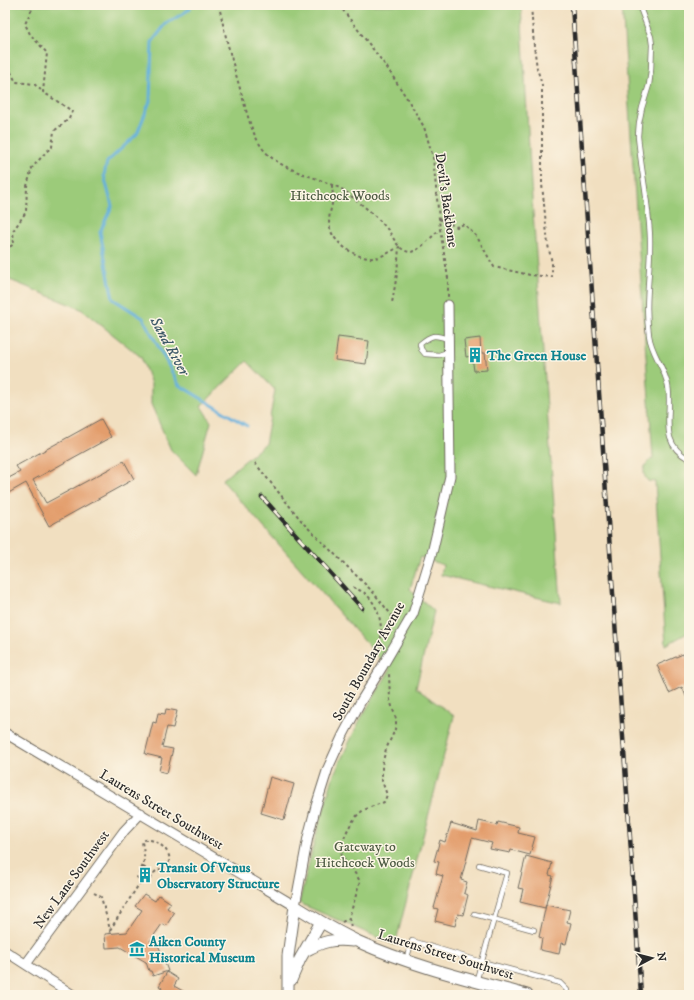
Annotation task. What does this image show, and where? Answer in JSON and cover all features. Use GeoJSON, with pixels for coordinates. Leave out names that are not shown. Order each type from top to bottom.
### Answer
{"type":"FeatureCollection","features":[{"type":"Feature","properties":{"kind":"street","name":"South Boundary Avenue"},"geometry":{"type":"LineString","coordinates":[[295,906],[308,837],[328,768],[361,701],[413,614],[433,549],[450,476],[447,339],[448,305]]}},
{"type":"Feature","properties":{"kind":"street","name":"Laurens Street Southwest"},"geometry":{"type":"LineString","coordinates":[[5,733],[321,922],[358,942],[405,960],[476,982],[527,995]]}},
{"type":"Feature","properties":{"kind":"street","name":"New Lane Southwest"},"geometry":{"type":"LineString","coordinates":[[26,964],[124,831],[141,813]]}},
{"type":"Feature","properties":{"kind":"street"},"geometry":{"type":"LineString","coordinates":[[288,992],[288,956],[295,906]]}},
{"type":"Feature","properties":{"kind":"street"},"geometry":{"type":"LineString","coordinates":[[288,992],[295,970],[321,922]]}},
{"type":"Feature","properties":{"kind":"street"},"geometry":{"type":"LineString","coordinates":[[304,952],[316,944],[325,941],[335,940],[358,942]]}},
{"type":"Feature","properties":{"kind":"street"},"geometry":{"type":"LineString","coordinates":[[5,951],[73,995]]}},
{"type":"Feature","properties":{"kind":"lane"},"geometry":{"type":"LineString","coordinates":[[639,5],[651,37],[652,46],[649,85],[642,108],[638,136],[650,230],[647,302],[649,336],[668,387],[668,426],[672,443],[678,452],[689,459]]}},
{"type":"Feature","properties":{"kind":"lane"},"geometry":{"type":"LineString","coordinates":[[447,339],[438,335],[427,338],[420,344],[421,350],[425,354],[439,355],[448,352]]}},
{"type":"Feature","properties":{"kind":"lane"},"geometry":{"type":"LineString","coordinates":[[476,982],[507,873],[479,865]]}},
{"type":"Feature","properties":{"kind":"lane"},"geometry":{"type":"LineString","coordinates":[[474,914],[534,930]]}},
{"type":"Feature","properties":{"kind":"lane"},"geometry":{"type":"LineString","coordinates":[[405,960],[412,941],[560,983],[567,990],[567,995]]}},
{"type":"Feature","properties":{"kind":"path"},"geometry":{"type":"LineString","coordinates":[[34,5],[25,24],[30,34],[47,53],[43,92]]}},
{"type":"Feature","properties":{"kind":"path"},"geometry":{"type":"LineString","coordinates":[[219,5],[239,85],[254,134],[272,159],[291,170],[312,176],[344,190],[370,210],[389,231],[399,247],[409,252],[416,250],[440,229]]}},
{"type":"Feature","properties":{"kind":"path","name":"Devil's Backbone"},"geometry":{"type":"LineString","coordinates":[[339,5],[386,66],[424,128],[433,157],[440,229],[448,278],[448,305]]}},
{"type":"Feature","properties":{"kind":"path"},"geometry":{"type":"LineString","coordinates":[[439,219],[458,227],[464,224],[477,237],[494,267],[530,275],[552,277],[552,263],[548,245],[542,184],[542,85],[537,68],[531,5]]}},
{"type":"Feature","properties":{"kind":"path"},"geometry":{"type":"LineString","coordinates":[[5,61],[16,82],[34,84],[43,92],[72,111],[69,119],[54,131],[52,147],[32,168],[27,186],[26,212],[13,232],[14,244],[5,250]]}},
{"type":"Feature","properties":{"kind":"path"},"geometry":{"type":"LineString","coordinates":[[332,185],[333,196],[329,218],[330,229],[334,239],[352,253],[364,257],[374,258],[399,247]]}},
{"type":"Feature","properties":{"kind":"path"},"geometry":{"type":"LineString","coordinates":[[392,303],[397,274],[399,247]]}},
{"type":"Feature","properties":{"kind":"path"},"geometry":{"type":"LineString","coordinates":[[255,463],[304,524],[372,591],[404,630]]}},
{"type":"Feature","properties":{"kind":"path"},"geometry":{"type":"LineString","coordinates":[[353,587],[364,592],[368,596],[378,613],[382,637],[376,659]]}},
{"type":"Feature","properties":{"kind":"path"},"geometry":{"type":"LineString","coordinates":[[352,929],[349,918],[360,882],[341,854],[341,846],[352,821],[357,815],[362,811],[384,802],[386,799],[386,792],[381,773],[382,765],[386,749],[396,726],[396,719],[390,700],[390,673],[387,670]]}},
{"type":"Feature","properties":{"kind":"path"},"geometry":{"type":"LineString","coordinates":[[148,839],[167,850],[169,856],[167,865],[154,873],[148,884],[136,877],[143,867],[145,860],[142,842],[148,839]]}},
{"type":"Feature","properties":{"kind":"path"},"geometry":{"type":"LineString","coordinates":[[143,867],[154,873]]}},
{"type":"Feature","properties":{"kind":"path"},"geometry":{"type":"LineString","coordinates":[[110,930],[141,880]]}},
{"type":"Feature","properties":{"kind":"path"},"geometry":{"type":"LineString","coordinates":[[94,893],[101,898],[110,933]]}},
{"type":"Feature","properties":{"kind":"path"},"geometry":{"type":"LineString","coordinates":[[339,923],[349,918]]}},
{"type":"Feature","properties":{"kind":"green space","name":"Hitchcock Woods"},"geometry":{"type":"Polygon","coordinates":[[[5,5],[521,5],[531,184],[561,603],[441,575],[443,565],[420,557],[410,589],[434,611],[416,688],[454,716],[395,945],[299,903],[315,839],[334,774],[360,720],[390,670],[222,480],[265,444],[275,390],[247,361],[201,406],[211,422],[196,475],[171,450],[151,404],[151,384],[141,357],[81,309],[5,278],[5,5]]]}},
{"type":"Feature","properties":{"kind":"green space"},"geometry":{"type":"Polygon","coordinates":[[[622,5],[689,5],[689,632],[666,645],[655,482],[648,481],[644,475],[644,468],[653,458],[622,5]]]}},
{"type":"Feature","properties":{"kind":"building"},"geometry":{"type":"Polygon","coordinates":[[[338,337],[369,341],[366,364],[335,360],[338,337]]]}},
{"type":"Feature","properties":{"kind":"building","name":"The Green House"},"geometry":{"type":"Polygon","coordinates":[[[480,338],[481,353],[485,353],[487,370],[474,371],[472,356],[466,357],[464,340],[480,338]]]}},
{"type":"Feature","properties":{"kind":"building"},"geometry":{"type":"Polygon","coordinates":[[[101,419],[111,437],[33,480],[46,503],[124,461],[134,479],[49,526],[26,483],[5,495],[5,480],[20,472],[16,466],[101,419]]]}},
{"type":"Feature","properties":{"kind":"building"},"geometry":{"type":"Polygon","coordinates":[[[683,654],[685,658],[689,657],[689,703],[682,687],[669,693],[657,665],[683,654]]]}},
{"type":"Feature","properties":{"kind":"building"},"geometry":{"type":"Polygon","coordinates":[[[166,709],[177,711],[173,728],[167,727],[162,747],[173,749],[167,773],[159,771],[162,758],[145,754],[153,722],[156,723],[158,713],[165,714],[166,709]]]}},
{"type":"Feature","properties":{"kind":"building"},"geometry":{"type":"Polygon","coordinates":[[[270,777],[294,784],[284,820],[261,813],[270,777]]]}},
{"type":"Feature","properties":{"kind":"building"},"geometry":{"type":"Polygon","coordinates":[[[479,821],[497,825],[498,822],[519,827],[518,833],[535,837],[530,855],[511,850],[510,853],[490,849],[492,843],[472,838],[461,880],[467,882],[464,893],[468,895],[463,915],[458,914],[455,926],[435,921],[438,909],[434,908],[443,876],[436,874],[439,862],[434,861],[440,840],[445,842],[451,823],[477,831],[479,821]]]}},
{"type":"Feature","properties":{"kind":"building"},"geometry":{"type":"Polygon","coordinates":[[[526,856],[552,863],[549,875],[553,876],[545,908],[520,902],[523,889],[518,888],[526,856]]]}},
{"type":"Feature","properties":{"kind":"building"},"geometry":{"type":"Polygon","coordinates":[[[144,894],[155,901],[159,895],[171,903],[167,908],[174,913],[166,926],[162,924],[150,941],[159,947],[168,971],[153,976],[151,971],[149,971],[146,962],[120,947],[106,948],[105,934],[127,932],[142,910],[135,906],[144,894]]]}},
{"type":"Feature","properties":{"kind":"building"},"geometry":{"type":"Polygon","coordinates":[[[546,905],[570,910],[567,922],[571,923],[566,944],[561,943],[559,954],[540,950],[542,938],[539,937],[546,905]]]}},
{"type":"Feature","properties":{"kind":"building"},"geometry":{"type":"Polygon","coordinates":[[[167,972],[178,979],[174,986],[190,995],[158,995],[162,988],[159,986],[167,972]]]}},
{"type":"Feature","properties":{"kind":"waterway","name":"Sand River"},"geometry":{"type":"LineString","coordinates":[[190,5],[190,9],[166,24],[152,42],[150,101],[137,134],[107,162],[104,175],[112,206],[100,232],[113,299],[143,318],[179,385],[247,426]]}},
{"type":"Feature","properties":{"kind":"railway"},"geometry":{"type":"LineString","coordinates":[[572,5],[641,995]]}},
{"type":"Feature","properties":{"kind":"railway"},"geometry":{"type":"LineString","coordinates":[[262,497],[362,608]]}},
{"type":"Feature","properties":{"kind":"place","name":"The Green House"},"geometry":{"type":"Point","coordinates":[475,355]}},
{"type":"Feature","properties":{"kind":"place","name":"Transit Of Venus Observatory Structure"},"geometry":{"type":"Point","coordinates":[145,875]}},
{"type":"Feature","properties":{"kind":"place","name":"Aiken County Historical Museum"},"geometry":{"type":"Point","coordinates":[137,949]}},
{"type":"Feature","properties":{"kind":"park label","name":"Gateway to Hitchcock Woods"},"geometry":{"type":"Point","coordinates":[365,854]}}]}
